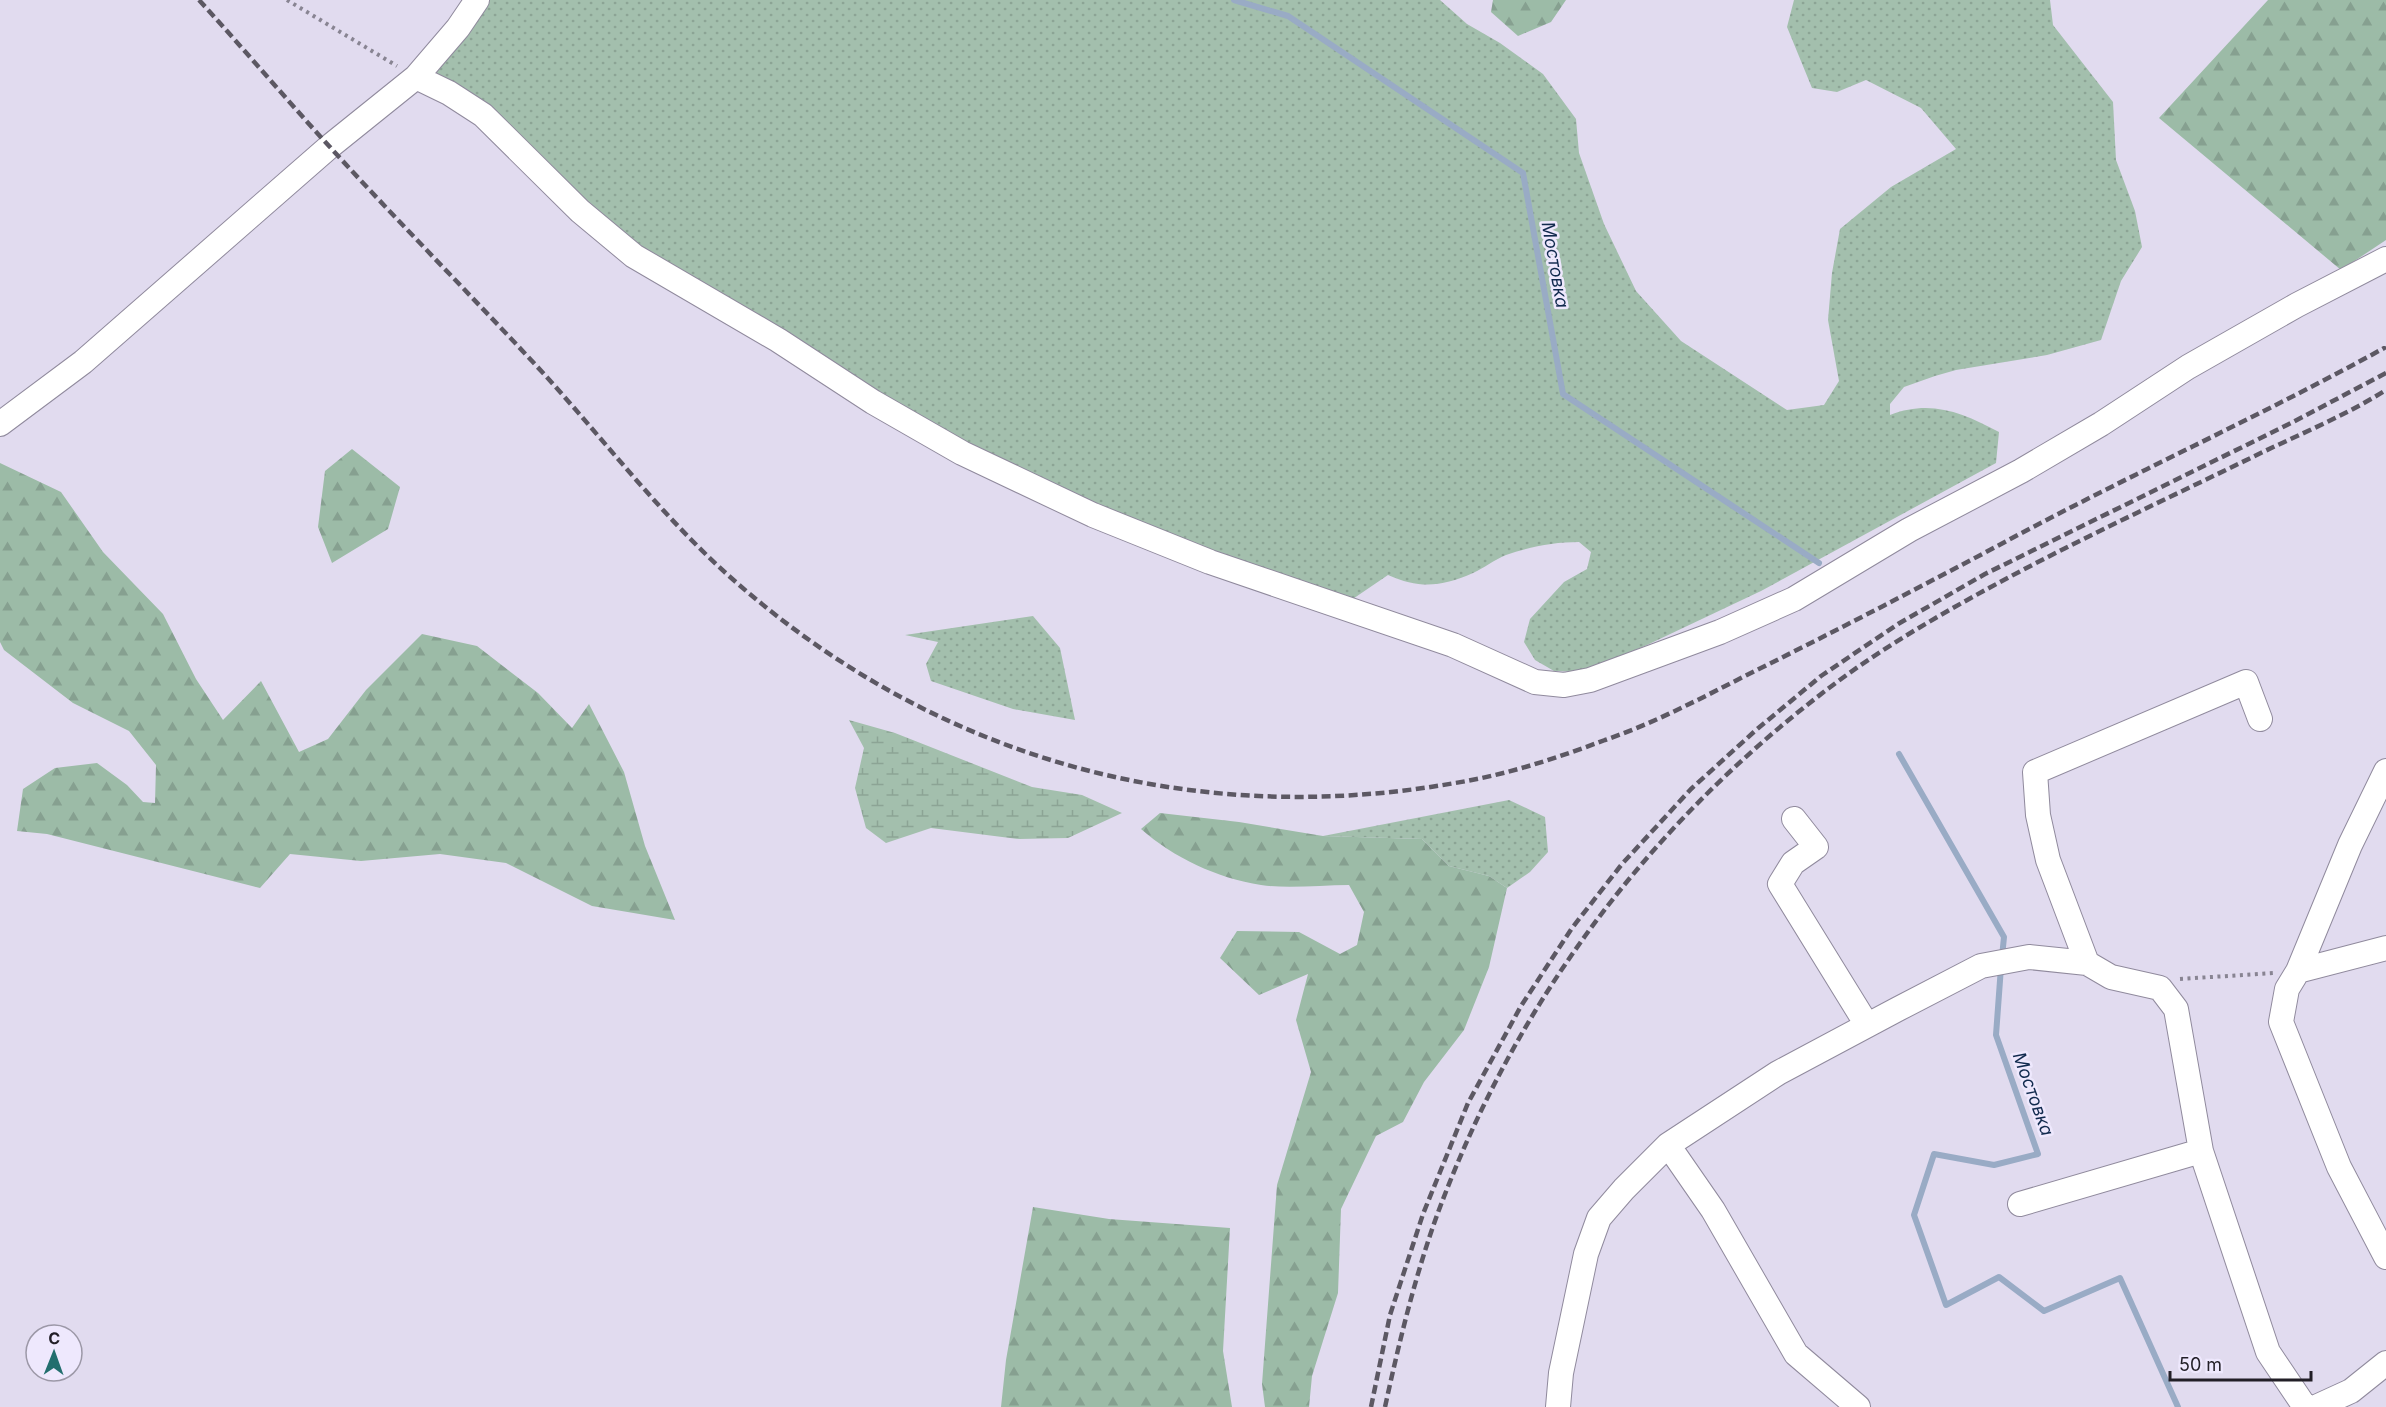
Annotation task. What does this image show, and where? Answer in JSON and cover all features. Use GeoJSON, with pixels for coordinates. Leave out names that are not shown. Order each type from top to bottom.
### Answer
{"type":"FeatureCollection","features":[{"type":"Feature","properties":{"kind":"street"},"geometry":{"type":"LineString","coordinates":[[0,424],[83,362],[329,147],[416,77],[458,28],[477,0]]}},
{"type":"Feature","properties":{"kind":"street"},"geometry":{"type":"LineString","coordinates":[[416,77],[449,93],[483,116],[580,211],[634,256],[778,340],[873,402],[962,453],[1093,515],[1210,562],[1453,645],[1535,682],[1564,685],[1599,678],[1720,632],[1794,599],[1908,530],[2021,471],[2081,436],[2188,367],[2297,305],[2386,259]]}},
{"type":"Feature","properties":{"kind":"street"},"geometry":{"type":"LineString","coordinates":[[2086,963],[2048,860],[2038,815],[2035,772],[2246,682],[2260,719]]}},
{"type":"Feature","properties":{"kind":"street"},"geometry":{"type":"LineString","coordinates":[[2386,771],[2350,845],[2298,971],[2288,989],[2282,1022],[2338,1167],[2386,1257]]}},
{"type":"Feature","properties":{"kind":"street"},"geometry":{"type":"LineString","coordinates":[[1794,819],[1816,847],[1793,863],[1780,884],[1867,1025]]}},
{"type":"Feature","properties":{"kind":"street"},"geometry":{"type":"LineString","coordinates":[[2298,971],[2386,948]]}},
{"type":"Feature","properties":{"kind":"street"},"geometry":{"type":"LineString","coordinates":[[1558,1407],[1561,1373],[1586,1254],[1599,1218],[1668,1145],[1778,1073],[1867,1025],[1981,966],[2029,957],[2086,963],[2111,977],[2160,988],[2176,1009],[2201,1151],[2268,1352],[2304,1407]]}},
{"type":"Feature","properties":{"kind":"street"},"geometry":{"type":"LineString","coordinates":[[1668,1145],[1713,1210],[1796,1354],[1858,1407]]}},
{"type":"Feature","properties":{"kind":"street"},"geometry":{"type":"LineString","coordinates":[[2020,1204],[2201,1151]]}},
{"type":"Feature","properties":{"kind":"street"},"geometry":{"type":"LineString","coordinates":[[2316,1407],[2351,1391],[2386,1364]]}},
{"type":"Feature","properties":{"kind":"path"},"geometry":{"type":"LineString","coordinates":[[287,0],[416,77]]}},
{"type":"Feature","properties":{"kind":"path"},"geometry":{"type":"LineString","coordinates":[[2160,988],[2177,979],[2298,971]]}},
{"type":"Feature","properties":{"kind":"green space"},"geometry":{"type":"Polygon","coordinates":[[[477,0],[1440,0],[1467,24],[1500,43],[1543,74],[1576,119],[1579,153],[1604,224],[1636,291],[1681,341],[1787,410],[1824,405],[1839,381],[1828,320],[1832,273],[1840,229],[1891,187],[1956,149],[1921,108],[1866,80],[1837,92],[1812,88],[1787,27],[1794,0],[2050,0],[2053,25],[2113,102],[2116,160],[2135,211],[2142,247],[2121,281],[2101,340],[2047,355],[1956,370],[1935,376],[1904,387],[1890,404],[1890,415],[1919,408],[1946,410],[1973,419],[1999,432],[1996,463],[1761,591],[1647,645],[1584,672],[1554,671],[1535,660],[1524,642],[1530,619],[1564,582],[1587,569],[1591,552],[1579,542],[1551,544],[1515,552],[1473,573],[1440,583],[1410,583],[1388,575],[1341,607],[1093,515],[676,282],[483,115],[416,77],[477,0]]]}},
{"type":"Feature","properties":{"kind":"green space"},"geometry":{"type":"Polygon","coordinates":[[[1493,0],[1566,0],[1551,22],[1518,36],[1491,12],[1493,0]]]}},
{"type":"Feature","properties":{"kind":"green space"},"geometry":{"type":"Polygon","coordinates":[[[2268,0],[2386,0],[2386,240],[2341,270],[2159,118],[2268,0]]]}},
{"type":"Feature","properties":{"kind":"green space"},"geometry":{"type":"Polygon","coordinates":[[[352,449],[400,487],[388,529],[332,563],[318,527],[325,471],[352,449]]]}},
{"type":"Feature","properties":{"kind":"green space"},"geometry":{"type":"Polygon","coordinates":[[[0,463],[61,492],[103,552],[163,614],[196,679],[223,720],[261,681],[299,752],[328,739],[366,690],[422,634],[477,646],[538,693],[572,728],[589,704],[624,772],[645,846],[675,920],[592,906],[506,863],[440,854],[361,861],[290,854],[260,888],[47,834],[17,831],[23,789],[55,768],[97,763],[127,785],[143,802],[155,803],[156,765],[129,731],[73,703],[4,650],[0,642],[0,463]]]}},
{"type":"Feature","properties":{"kind":"green space"},"geometry":{"type":"Polygon","coordinates":[[[1033,616],[1060,648],[1075,720],[1013,709],[931,681],[926,664],[938,642],[905,635],[1033,616]]]}},
{"type":"Feature","properties":{"kind":"green space"},"geometry":{"type":"Polygon","coordinates":[[[849,720],[895,733],[1032,787],[1082,795],[1122,813],[1068,838],[1019,839],[931,828],[886,843],[866,828],[855,788],[864,748],[849,720]]]}},
{"type":"Feature","properties":{"kind":"green space"},"geometry":{"type":"Polygon","coordinates":[[[1509,800],[1545,817],[1548,852],[1530,872],[1507,888],[1489,876],[1449,866],[1422,839],[1323,836],[1509,800]]]}},
{"type":"Feature","properties":{"kind":"green space"},"geometry":{"type":"Polygon","coordinates":[[[1160,813],[1239,822],[1323,836],[1422,839],[1449,866],[1489,876],[1507,888],[1489,967],[1464,1030],[1424,1082],[1403,1122],[1376,1136],[1341,1209],[1338,1293],[1312,1376],[1309,1407],[1265,1407],[1262,1384],[1277,1185],[1311,1072],[1296,1020],[1308,974],[1259,995],[1220,958],[1237,931],[1299,932],[1340,954],[1357,945],[1364,912],[1349,885],[1293,887],[1261,885],[1212,872],[1182,858],[1141,829],[1160,813]]]}},
{"type":"Feature","properties":{"kind":"green space"},"geometry":{"type":"Polygon","coordinates":[[[1033,1207],[1109,1219],[1230,1228],[1223,1351],[1232,1407],[1001,1407],[1006,1360],[1033,1207]]]}},
{"type":"Feature","properties":{"kind":"waterway","name":"Мостовка"},"geometry":{"type":"LineString","coordinates":[[1234,0],[1288,16],[1523,173],[1563,394],[1819,563]]}},
{"type":"Feature","properties":{"kind":"waterway","name":"Мостовка"},"geometry":{"type":"LineString","coordinates":[[1899,754],[2004,937],[2002,957]]}},
{"type":"Feature","properties":{"kind":"waterway","name":"Мостовка"},"geometry":{"type":"LineString","coordinates":[[2001,967],[1996,1035],[2038,1154],[1994,1165],[1934,1154],[1914,1215],[1946,1305],[1999,1277],[2044,1311],[2120,1278],[2178,1407]]}},
{"type":"Feature","properties":{"kind":"railway"},"geometry":{"type":"LineString","coordinates":[[199,0],[355,175],[544,374],[680,528],[729,576],[807,639],[890,691],[977,733],[1068,765],[1161,786],[1257,796],[1355,795],[1474,780],[1587,747],[1669,714],[1710,694],[2386,347]]}},
{"type":"Feature","properties":{"kind":"railway"},"geometry":{"type":"LineString","coordinates":[[1371,1407],[1390,1315],[1423,1214],[1468,1103],[1521,1006],[1572,928],[1622,864],[1691,789],[1756,730],[1821,676],[1898,624],[1985,574],[2293,422],[2386,373]]}},
{"type":"Feature","properties":{"kind":"railway"},"geometry":{"type":"LineString","coordinates":[[1385,1407],[1408,1312],[1436,1218],[1468,1139],[1505,1064],[1547,993],[1594,924],[1645,860],[1702,799],[1763,742],[1829,688],[1927,623],[2057,552],[2342,415],[2386,390]]}}]}
